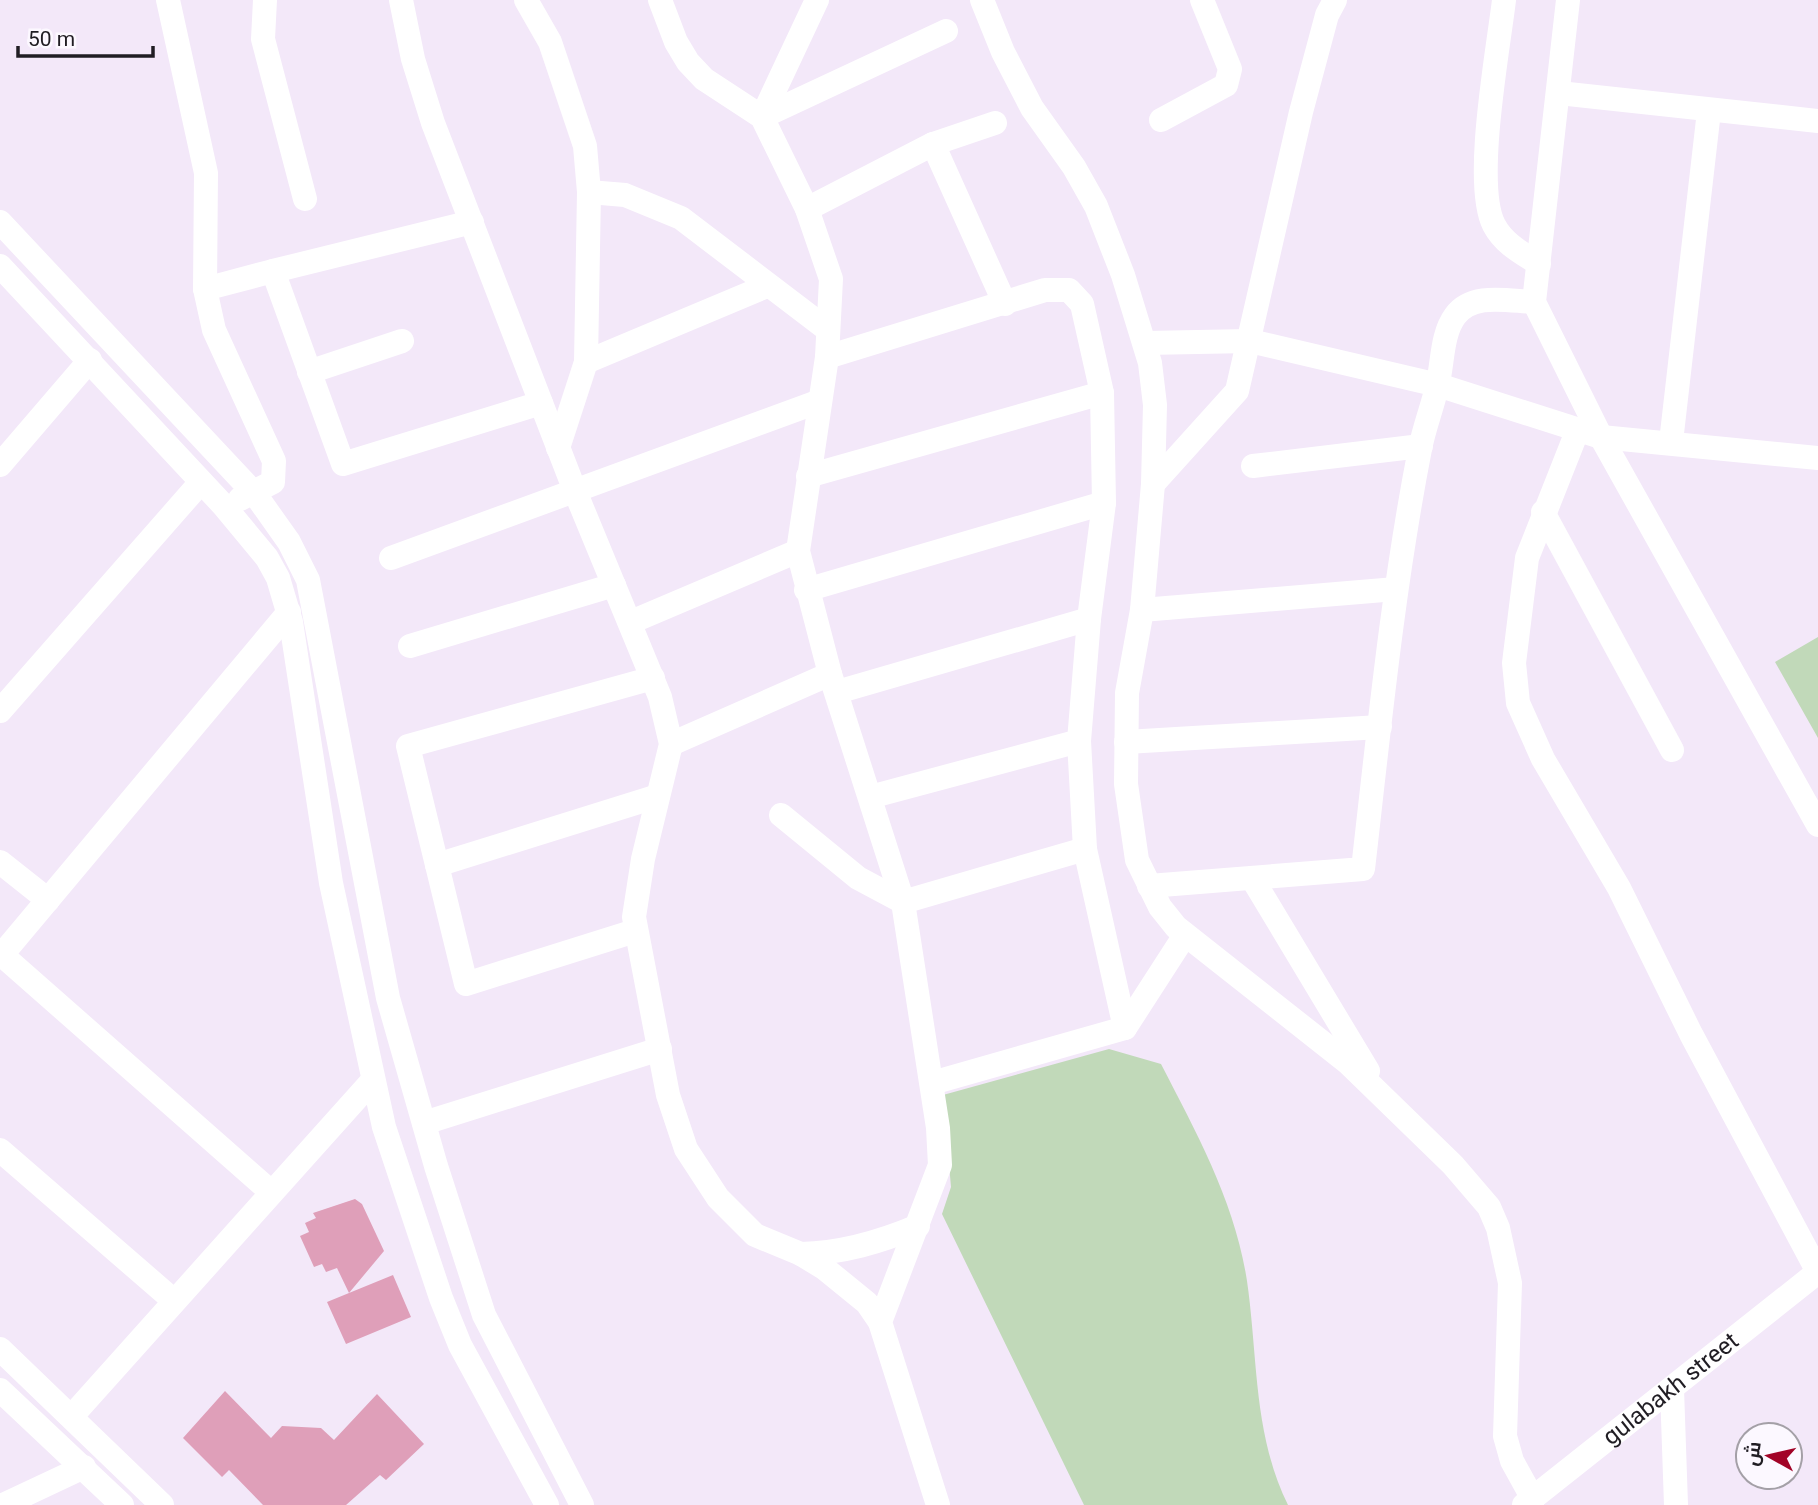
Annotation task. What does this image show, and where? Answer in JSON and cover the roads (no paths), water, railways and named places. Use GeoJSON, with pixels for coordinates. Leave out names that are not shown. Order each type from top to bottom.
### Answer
{"type":"FeatureCollection","features":[{"type":"Feature","properties":{"kind":"street"},"geometry":{"type":"LineString","coordinates":[[168,0],[206,173],[205,289],[214,330],[274,461],[273,482],[255,494],[224,506]]}},
{"type":"Feature","properties":{"kind":"street"},"geometry":{"type":"LineString","coordinates":[[265,0],[263,39],[305,199]]}},
{"type":"Feature","properties":{"kind":"street"},"geometry":{"type":"LineString","coordinates":[[401,0],[421,86],[558,448],[653,677],[671,744],[643,859],[635,931],[668,1095],[687,1149],[718,1198],[755,1235],[801,1254],[856,1293],[880,1322],[939,1505]]}},
{"type":"Feature","properties":{"kind":"street"},"geometry":{"type":"LineString","coordinates":[[526,0],[550,42],[585,146],[589,192],[586,362],[558,448]]}},
{"type":"Feature","properties":{"kind":"street"},"geometry":{"type":"LineString","coordinates":[[660,0],[676,42],[688,62],[704,79],[762,117],[807,209],[831,279],[827,358],[798,551],[806,590],[903,902],[932,1083],[940,1165],[880,1322]]}},
{"type":"Feature","properties":{"kind":"street"},"geometry":{"type":"LineString","coordinates":[[762,117],[817,0]]}},
{"type":"Feature","properties":{"kind":"street"},"geometry":{"type":"LineString","coordinates":[[982,0],[1003,52],[1031,108],[1074,167],[1096,206],[1123,275],[1145,343],[1155,397],[1153,484],[1142,610],[1127,693],[1126,742],[1130,824],[1137,860],[1160,906],[1185,935],[1297,1021],[1384,1099],[1473,1185],[1499,1228],[1510,1283],[1505,1436],[1529,1502]]}},
{"type":"Feature","properties":{"kind":"street"},"geometry":{"type":"LineString","coordinates":[[1161,120],[1226,85],[1230,69],[1202,0]]}},
{"type":"Feature","properties":{"kind":"street"},"geometry":{"type":"LineString","coordinates":[[1153,484],[1237,391],[1301,113],[1327,15],[1335,0]]}},
{"type":"Feature","properties":{"kind":"street"},"geometry":{"type":"LineString","coordinates":[[1504,0],[1484,177],[1494,225],[1508,244],[1539,264]]}},
{"type":"Feature","properties":{"kind":"street"},"geometry":{"type":"LineString","coordinates":[[1568,0],[1534,302],[1589,433],[1818,825]]}},
{"type":"Feature","properties":{"kind":"street"},"geometry":{"type":"LineString","coordinates":[[762,117],[946,31]]}},
{"type":"Feature","properties":{"kind":"street"},"geometry":{"type":"LineString","coordinates":[[1559,93],[1818,121]]}},
{"type":"Feature","properties":{"kind":"street"},"geometry":{"type":"LineString","coordinates":[[1671,442],[1709,111]]}},
{"type":"Feature","properties":{"kind":"street"},"geometry":{"type":"LineString","coordinates":[[807,209],[933,144],[995,122]]}},
{"type":"Feature","properties":{"kind":"street"},"geometry":{"type":"LineString","coordinates":[[933,144],[1005,304]]}},
{"type":"Feature","properties":{"kind":"street"},"geometry":{"type":"LineString","coordinates":[[589,192],[625,195],[681,218],[828,330]]}},
{"type":"Feature","properties":{"kind":"street"},"geometry":{"type":"LineString","coordinates":[[0,222],[255,494],[289,542],[308,580],[378,955],[471,1285],[582,1505]]}},
{"type":"Feature","properties":{"kind":"street"},"geometry":{"type":"LineString","coordinates":[[205,289],[472,222]]}},
{"type":"Feature","properties":{"kind":"street"},"geometry":{"type":"LineString","coordinates":[[0,266],[224,506],[267,558],[285,594],[331,883],[384,1128],[441,1298],[460,1345],[547,1505]]}},
{"type":"Feature","properties":{"kind":"street"},"geometry":{"type":"LineString","coordinates":[[273,271],[342,464],[541,403]]}},
{"type":"Feature","properties":{"kind":"street"},"geometry":{"type":"LineString","coordinates":[[586,362],[767,286]]}},
{"type":"Feature","properties":{"kind":"street"},"geometry":{"type":"LineString","coordinates":[[827,358],[1045,290],[1069,290],[1082,304],[1102,394],[1104,503],[1089,619],[1079,741],[1085,849],[1125,1028]]}},
{"type":"Feature","properties":{"kind":"street"},"geometry":{"type":"LineString","coordinates":[[1149,886],[1363,869],[1396,589],[1421,446],[1438,385],[1448,329],[1454,316],[1466,304],[1485,300],[1534,302]]}},
{"type":"Feature","properties":{"kind":"street"},"geometry":{"type":"LineString","coordinates":[[309,372],[402,341]]}},
{"type":"Feature","properties":{"kind":"street"},"geometry":{"type":"LineString","coordinates":[[1145,343],[1250,341],[1438,385],[1589,433],[1818,458]]}},
{"type":"Feature","properties":{"kind":"street"},"geometry":{"type":"LineString","coordinates":[[0,465],[90,360]]}},
{"type":"Feature","properties":{"kind":"street"},"geometry":{"type":"LineString","coordinates":[[808,476],[1102,394]]}},
{"type":"Feature","properties":{"kind":"street"},"geometry":{"type":"LineString","coordinates":[[391,558],[820,401]]}},
{"type":"Feature","properties":{"kind":"street"},"geometry":{"type":"LineString","coordinates":[[1589,433],[1543,512],[1527,558],[1518,611],[1514,663],[1518,703],[1543,759],[1619,888],[1691,1034],[1818,1272]]}},
{"type":"Feature","properties":{"kind":"street"},"geometry":{"type":"LineString","coordinates":[[1253,467],[1421,446]]}},
{"type":"Feature","properties":{"kind":"street"},"geometry":{"type":"LineString","coordinates":[[0,710],[201,482]]}},
{"type":"Feature","properties":{"kind":"street"},"geometry":{"type":"LineString","coordinates":[[806,590],[1104,503]]}},
{"type":"Feature","properties":{"kind":"street"},"geometry":{"type":"LineString","coordinates":[[1543,512],[1672,750]]}},
{"type":"Feature","properties":{"kind":"street"},"geometry":{"type":"LineString","coordinates":[[631,622],[798,551]]}},
{"type":"Feature","properties":{"kind":"street"},"geometry":{"type":"LineString","coordinates":[[410,646],[614,585]]}},
{"type":"Feature","properties":{"kind":"street"},"geometry":{"type":"LineString","coordinates":[[1142,610],[1396,589]]}},
{"type":"Feature","properties":{"kind":"street"},"geometry":{"type":"LineString","coordinates":[[270,1191],[1,956],[289,612]]}},
{"type":"Feature","properties":{"kind":"street"},"geometry":{"type":"LineString","coordinates":[[671,744],[834,683],[1089,619]]}},
{"type":"Feature","properties":{"kind":"street"},"geometry":{"type":"LineString","coordinates":[[635,931],[466,984],[408,746],[653,677]]}},
{"type":"Feature","properties":{"kind":"street"},"geometry":{"type":"LineString","coordinates":[[1126,742],[1380,727]]}},
{"type":"Feature","properties":{"kind":"street"},"geometry":{"type":"LineString","coordinates":[[870,796],[1079,741]]}},
{"type":"Feature","properties":{"kind":"street"},"geometry":{"type":"LineString","coordinates":[[437,865],[659,796]]}},
{"type":"Feature","properties":{"kind":"street"},"geometry":{"type":"LineString","coordinates":[[781,815],[858,877],[903,902],[1085,849]]}},
{"type":"Feature","properties":{"kind":"street"},"geometry":{"type":"LineString","coordinates":[[0,862],[48,901]]}},
{"type":"Feature","properties":{"kind":"street"},"geometry":{"type":"LineString","coordinates":[[1252,878],[1384,1099]]}},
{"type":"Feature","properties":{"kind":"street"},"geometry":{"type":"LineString","coordinates":[[932,1083],[1125,1028],[1185,935]]}},
{"type":"Feature","properties":{"kind":"street"},"geometry":{"type":"LineString","coordinates":[[424,1123],[660,1049]]}},
{"type":"Feature","properties":{"kind":"street"},"geometry":{"type":"LineString","coordinates":[[72,1416],[270,1191],[373,1080]]}},
{"type":"Feature","properties":{"kind":"street"},"geometry":{"type":"LineString","coordinates":[[0,1150],[173,1300]]}},
{"type":"Feature","properties":{"kind":"street"},"geometry":{"type":"LineString","coordinates":[[801,1254],[832,1253],[918,1226]]}},
{"type":"Feature","properties":{"kind":"street","name":"gulabakh street"},"geometry":{"type":"LineString","coordinates":[[1529,1502],[1818,1272]]}},
{"type":"Feature","properties":{"kind":"street"},"geometry":{"type":"LineString","coordinates":[[0,1349],[162,1505]]}},
{"type":"Feature","properties":{"kind":"street"},"geometry":{"type":"LineString","coordinates":[[1672,1389],[1676,1505]]}},
{"type":"Feature","properties":{"kind":"street"},"geometry":{"type":"LineString","coordinates":[[0,1391],[122,1505]]}},
{"type":"Feature","properties":{"kind":"street"},"geometry":{"type":"LineString","coordinates":[[3,1505],[84,1467]]}}]}
